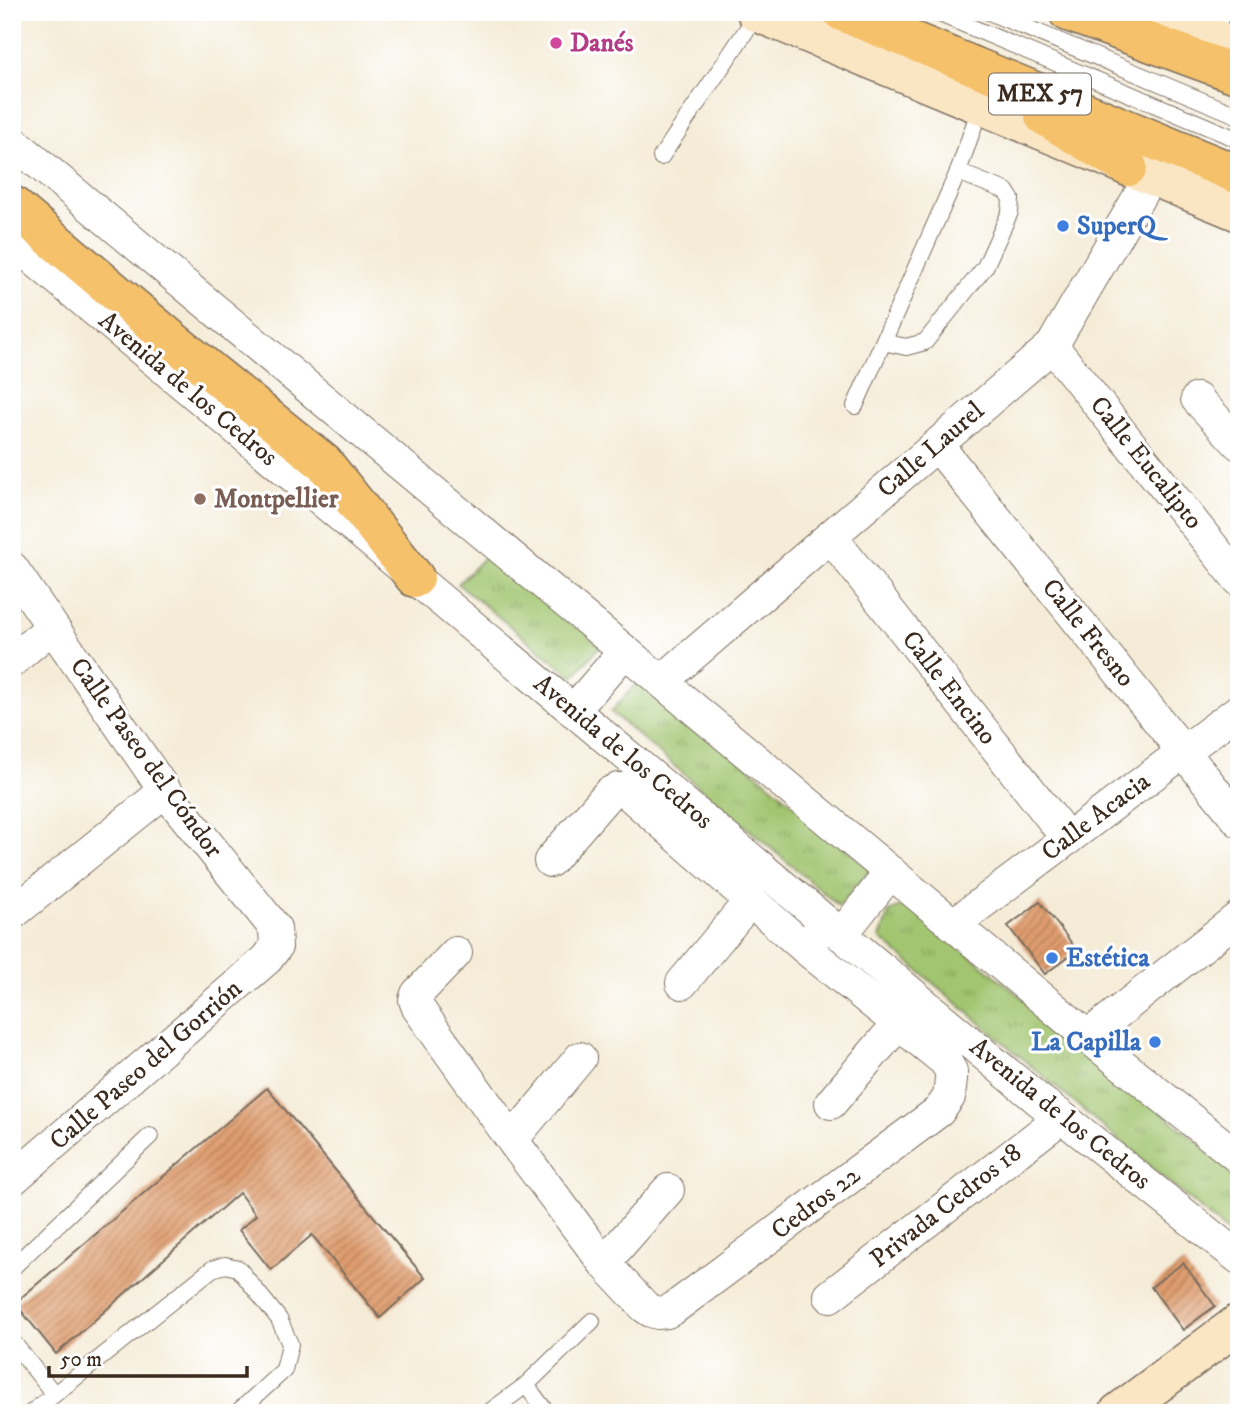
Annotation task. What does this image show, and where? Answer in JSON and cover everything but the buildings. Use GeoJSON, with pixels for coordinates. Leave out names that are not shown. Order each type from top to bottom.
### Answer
{"type":"FeatureCollection","features":[{"type":"Feature","properties":{"kind":"highway","name":"MEX 57"},"geometry":{"type":"LineString","coordinates":[[842,12],[1239,175]]}},
{"type":"Feature","properties":{"kind":"highway"},"geometry":{"type":"LineString","coordinates":[[1068,12],[1239,75]]}},
{"type":"Feature","properties":{"kind":"highway"},"geometry":{"type":"LineString","coordinates":[[941,53],[1139,172]]}},
{"type":"Feature","properties":{"kind":"highway"},"geometry":{"type":"LineString","coordinates":[[12,205],[324,463],[415,578]]}},
{"type":"Feature","properties":{"kind":"main road"},"geometry":{"type":"LineString","coordinates":[[1148,12],[1224,32]]}},
{"type":"Feature","properties":{"kind":"main road"},"geometry":{"type":"LineString","coordinates":[[757,13],[1239,212]]}},
{"type":"Feature","properties":{"kind":"main road"},"geometry":{"type":"LineString","coordinates":[[1118,1413],[1239,1323]]}},
{"type":"Feature","properties":{"kind":"street"},"geometry":{"type":"LineString","coordinates":[[12,141],[1088,1036],[1239,1158]]}},
{"type":"Feature","properties":{"kind":"street","name":"Calle Laurel"},"geometry":{"type":"LineString","coordinates":[[662,681],[1052,346],[1139,172]]}},
{"type":"Feature","properties":{"kind":"street","name":"Avenida de los Cedros"},"geometry":{"type":"LineString","coordinates":[[12,241],[1040,1101],[1239,1258]]}},
{"type":"Feature","properties":{"kind":"street","name":"Calle Eucalipto"},"geometry":{"type":"LineString","coordinates":[[1052,346],[1239,579]]}},
{"type":"Feature","properties":{"kind":"street"},"geometry":{"type":"LineString","coordinates":[[1197,399],[1239,444]]}},
{"type":"Feature","properties":{"kind":"street","name":"Calle Fresno"},"geometry":{"type":"LineString","coordinates":[[937,445],[1239,821]]}},
{"type":"Feature","properties":{"kind":"street","name":"Calle Encino"},"geometry":{"type":"LineString","coordinates":[[831,537],[1068,838]]}},
{"type":"Feature","properties":{"kind":"street","name":"Calle Paseo del Cóndor"},"geometry":{"type":"LineString","coordinates":[[12,568],[165,791],[275,928],[276,947]]}},
{"type":"Feature","properties":{"kind":"street"},"geometry":{"type":"LineString","coordinates":[[12,661],[52,627]]}},
{"type":"Feature","properties":{"kind":"street"},"geometry":{"type":"LineString","coordinates":[[573,711],[625,651]]}},
{"type":"Feature","properties":{"kind":"street","name":"Calle Acacia"},"geometry":{"type":"LineString","coordinates":[[954,924],[1239,710]]}},
{"type":"Feature","properties":{"kind":"street","name":"Cedros 22"},"geometry":{"type":"LineString","coordinates":[[456,953],[417,993],[415,1000],[418,1008],[604,1263],[645,1307],[658,1313],[667,1312],[945,1104],[949,1097],[951,1071],[945,1062],[805,948],[624,789],[609,793],[550,860]]}},
{"type":"Feature","properties":{"kind":"street"},"geometry":{"type":"LineString","coordinates":[[12,914],[165,791]]}},
{"type":"Feature","properties":{"kind":"street"},"geometry":{"type":"LineString","coordinates":[[805,948],[834,929],[891,872]]}},
{"type":"Feature","properties":{"kind":"street"},"geometry":{"type":"LineString","coordinates":[[682,984],[750,901]]}},
{"type":"Feature","properties":{"kind":"street"},"geometry":{"type":"LineString","coordinates":[[1088,1036],[1239,917]]}},
{"type":"Feature","properties":{"kind":"street","name":"Calle Paseo del Gorrión"},"geometry":{"type":"LineString","coordinates":[[12,1180],[267,959],[276,947]]}},
{"type":"Feature","properties":{"kind":"street"},"geometry":{"type":"LineString","coordinates":[[831,1103],[898,1024]]}},
{"type":"Feature","properties":{"kind":"street"},"geometry":{"type":"LineString","coordinates":[[512,1140],[580,1058]]}},
{"type":"Feature","properties":{"kind":"street","name":"Privada Cedros 18"},"geometry":{"type":"LineString","coordinates":[[830,1296],[1062,1117]]}},
{"type":"Feature","properties":{"kind":"street"},"geometry":{"type":"LineString","coordinates":[[604,1263],[668,1190]]}},
{"type":"Feature","properties":{"kind":"lane"},"geometry":{"type":"LineString","coordinates":[[935,12],[1239,140]]}},
{"type":"Feature","properties":{"kind":"lane"},"geometry":{"type":"LineString","coordinates":[[989,12],[1239,116]]}},
{"type":"Feature","properties":{"kind":"lane"},"geometry":{"type":"LineString","coordinates":[[661,157],[757,13]]}},
{"type":"Feature","properties":{"kind":"lane"},"geometry":{"type":"LineString","coordinates":[[855,406],[958,172],[981,105]]}},
{"type":"Feature","properties":{"kind":"lane"},"geometry":{"type":"LineString","coordinates":[[883,342],[906,347],[925,342],[985,267],[1010,212],[1010,199],[1006,191],[958,172]]}},
{"type":"Feature","properties":{"kind":"lane"},"geometry":{"type":"LineString","coordinates":[[12,1268],[150,1136]]}},
{"type":"Feature","properties":{"kind":"lane"},"geometry":{"type":"LineString","coordinates":[[32,1413],[212,1269],[225,1265],[238,1268],[279,1318],[289,1344],[284,1370],[237,1413]]}},
{"type":"Feature","properties":{"kind":"lane"},"geometry":{"type":"LineString","coordinates":[[488,1413],[526,1385],[592,1321]]}},
{"type":"Feature","properties":{"kind":"lane"},"geometry":{"type":"LineString","coordinates":[[12,1341],[54,1394]]}},
{"type":"Feature","properties":{"kind":"lane"},"geometry":{"type":"LineString","coordinates":[[526,1385],[547,1413]]}},
{"type":"Feature","properties":{"kind":"green space"},"geometry":{"type":"Polygon","coordinates":[[[492,549],[602,644],[573,677],[458,584],[492,549]]]}},
{"type":"Feature","properties":{"kind":"green space"},"geometry":{"type":"Polygon","coordinates":[[[642,677],[871,869],[839,906],[611,712],[642,677]]]}},
{"type":"Feature","properties":{"kind":"green space"},"geometry":{"type":"Polygon","coordinates":[[[908,904],[1239,1176],[1239,1242],[880,938],[889,912],[908,904]]]}},
{"type":"Feature","properties":{"kind":"place","name":"Danés"},"geometry":{"type":"Point","coordinates":[556,43]}},
{"type":"Feature","properties":{"kind":"place","name":"SuperQ"},"geometry":{"type":"Point","coordinates":[1063,226]}},
{"type":"Feature","properties":{"kind":"place","name":"Montpellier"},"geometry":{"type":"Point","coordinates":[200,499]}},
{"type":"Feature","properties":{"kind":"place","name":"Estética"},"geometry":{"type":"Point","coordinates":[1052,958]}},
{"type":"Feature","properties":{"kind":"place","name":"La Capilla"},"geometry":{"type":"Point","coordinates":[1155,1042]}}]}
